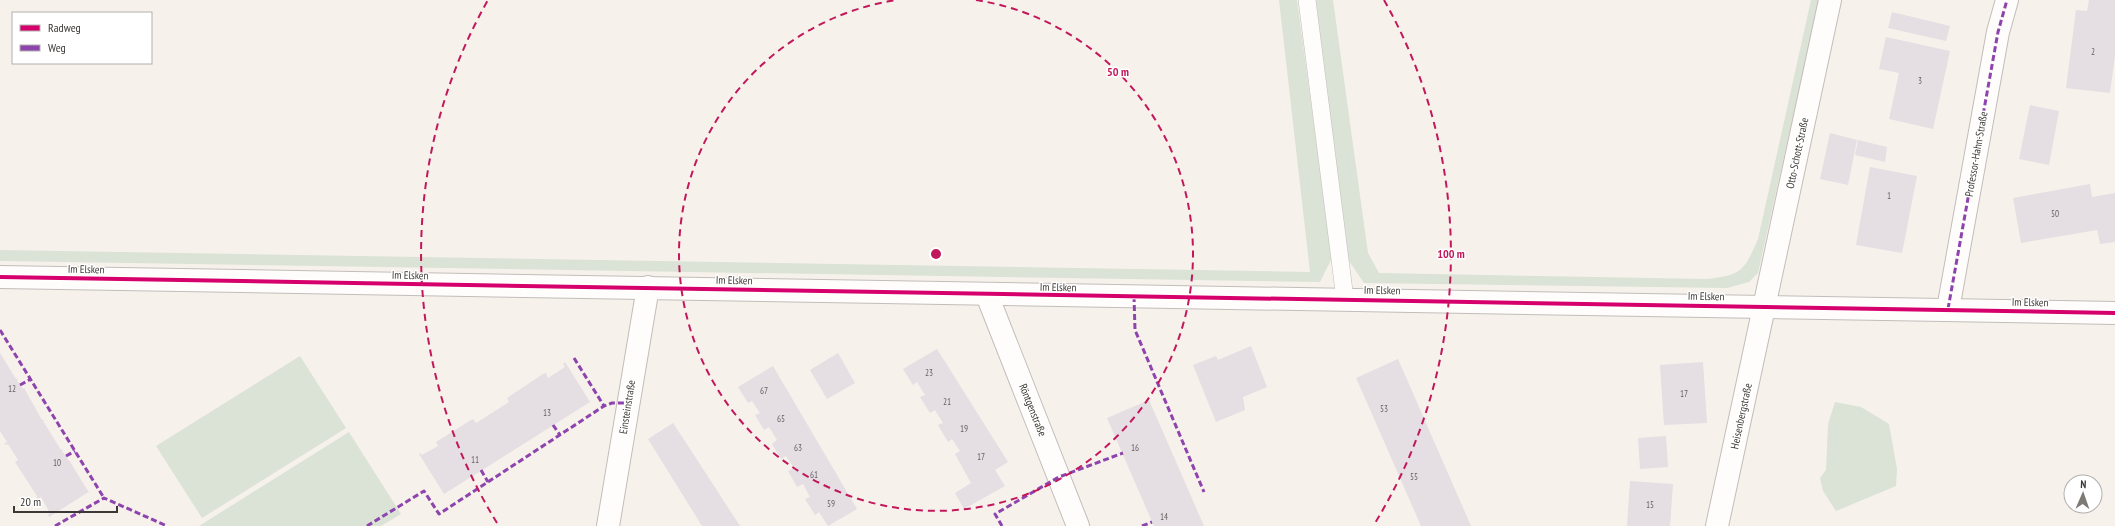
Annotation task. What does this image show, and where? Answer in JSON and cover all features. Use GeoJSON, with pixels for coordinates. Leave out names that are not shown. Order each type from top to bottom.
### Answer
{"type":"FeatureCollection","features":[{"type":"Feature","properties":{"kind":"street","name":"Otto-Schott-Straße"},"geometry":{"type":"LineString","coordinates":[[1764,306],[1830,0]]}},
{"type":"Feature","properties":{"kind":"street","name":"Professor-Hahn-Straße"},"geometry":{"type":"LineString","coordinates":[[1948,309],[1998,32],[2008,0]]}},
{"type":"Feature","properties":{"kind":"street","name":"Im Elsken"},"geometry":{"type":"LineString","coordinates":[[0,277],[2115,313]]}},
{"type":"Feature","properties":{"kind":"street","name":"Einsteinstraße"},"geometry":{"type":"LineString","coordinates":[[608,526],[648,288]]}},
{"type":"Feature","properties":{"kind":"street","name":"Röntgenstraße"},"geometry":{"type":"LineString","coordinates":[[987,295],[1078,526]]}},
{"type":"Feature","properties":{"kind":"street","name":"Heisenbergstraße"},"geometry":{"type":"LineString","coordinates":[[1717,526],[1764,306]]}},
{"type":"Feature","properties":{"kind":"lane"},"geometry":{"type":"LineString","coordinates":[[1307,0],[1345,299]]}},
{"type":"Feature","properties":{"kind":"green space"},"geometry":{"type":"Polygon","coordinates":[[[1279,0],[1297,0],[1332,258],[1320,282],[0,261],[0,250],[1310,272],[1279,0]]]}},
{"type":"Feature","properties":{"kind":"green space"},"geometry":{"type":"Polygon","coordinates":[[[1316,0],[1333,0],[1368,253],[1379,273],[1707,279],[1728,276],[1740,270],[1745,265],[1758,239],[1811,0],[1819,0],[1758,273],[1749,282],[1727,288],[1364,283],[1347,258],[1316,0]]]}},
{"type":"Feature","properties":{"kind":"green space"},"geometry":{"type":"Polygon","coordinates":[[[300,356],[346,428],[202,518],[156,446],[300,356]]]}},
{"type":"Feature","properties":{"kind":"green space"},"geometry":{"type":"Polygon","coordinates":[[[1835,402],[1861,407],[1889,424],[1897,469],[1896,486],[1836,511],[1823,491],[1820,478],[1826,470],[1828,424],[1835,402]]]}},
{"type":"Feature","properties":{"kind":"green space"},"geometry":{"type":"Polygon","coordinates":[[[349,432],[401,514],[381,526],[199,526],[349,432]]]}},
{"type":"Feature","properties":{"kind":"building"},"geometry":{"type":"Polygon","coordinates":[[[2089,0],[2115,0],[2115,56],[2110,93],[2066,88],[2076,10],[2087,11],[2089,0]]]}},
{"type":"Feature","properties":{"kind":"building"},"geometry":{"type":"Polygon","coordinates":[[[1892,12],[1950,26],[1946,41],[1888,28],[1892,12]]]}},
{"type":"Feature","properties":{"kind":"building"},"geometry":{"type":"Polygon","coordinates":[[[1886,37],[1950,51],[1933,129],[1889,119],[1899,73],[1879,69],[1886,37]]]}},
{"type":"Feature","properties":{"kind":"building"},"geometry":{"type":"Polygon","coordinates":[[[2030,105],[2059,111],[2049,165],[2019,159],[2030,105]]]}},
{"type":"Feature","properties":{"kind":"building"},"geometry":{"type":"Polygon","coordinates":[[[1830,133],[1857,140],[1848,185],[1820,179],[1830,133]]]}},
{"type":"Feature","properties":{"kind":"building"},"geometry":{"type":"Polygon","coordinates":[[[1858,140],[1887,147],[1885,162],[1855,155],[1858,140]]]}},
{"type":"Feature","properties":{"kind":"building"},"geometry":{"type":"Polygon","coordinates":[[[1870,167],[1917,176],[1902,253],[1856,245],[1870,167]]]}},
{"type":"Feature","properties":{"kind":"building"},"geometry":{"type":"Polygon","coordinates":[[[2090,184],[2092,197],[2115,193],[2115,242],[2100,244],[2097,230],[2021,243],[2013,198],[2090,184]]]}},
{"type":"Feature","properties":{"kind":"building"},"geometry":{"type":"Polygon","coordinates":[[[1251,346],[1267,387],[1243,397],[1245,410],[1216,422],[1193,365],[1216,356],[1218,360],[1251,346]]]}},
{"type":"Feature","properties":{"kind":"building"},"geometry":{"type":"Polygon","coordinates":[[[937,349],[1008,462],[995,470],[1005,486],[964,509],[955,493],[971,483],[955,454],[960,451],[952,439],[948,442],[938,425],[943,423],[935,410],[930,413],[920,397],[925,395],[917,382],[913,385],[903,369],[937,349]]]}},
{"type":"Feature","properties":{"kind":"building"},"geometry":{"type":"Polygon","coordinates":[[[0,353],[16,379],[18,378],[17,381],[23,389],[24,388],[42,420],[45,420],[43,421],[61,450],[63,449],[62,451],[69,461],[71,461],[70,462],[88,491],[90,491],[49,517],[48,515],[50,513],[41,497],[38,499],[36,498],[37,496],[15,462],[18,460],[8,444],[4,444],[7,442],[0,431],[0,353]]]}},
{"type":"Feature","properties":{"kind":"building"},"geometry":{"type":"Polygon","coordinates":[[[838,353],[855,383],[827,399],[810,370],[838,353]]]}},
{"type":"Feature","properties":{"kind":"building"},"geometry":{"type":"Polygon","coordinates":[[[1398,359],[1471,526],[1421,526],[1356,378],[1398,359]]]}},
{"type":"Feature","properties":{"kind":"building"},"geometry":{"type":"Polygon","coordinates":[[[565,362],[590,402],[444,494],[419,454],[420,453],[422,455],[438,446],[436,442],[471,420],[473,419],[476,423],[509,402],[507,398],[543,374],[546,373],[548,378],[565,367],[563,364],[565,362]]]}},
{"type":"Feature","properties":{"kind":"building"},"geometry":{"type":"Polygon","coordinates":[[[1703,362],[1707,423],[1664,425],[1660,365],[1703,362]]]}},
{"type":"Feature","properties":{"kind":"building"},"geometry":{"type":"Polygon","coordinates":[[[773,366],[857,509],[828,526],[819,512],[815,515],[805,499],[810,497],[803,484],[797,487],[788,471],[794,468],[786,456],[781,459],[772,444],[777,440],[769,427],[764,430],[755,415],[760,413],[752,401],[748,403],[738,387],[773,366]]]}},
{"type":"Feature","properties":{"kind":"building"},"geometry":{"type":"Polygon","coordinates":[[[1149,400],[1204,526],[1154,526],[1107,418],[1149,400]]]}},
{"type":"Feature","properties":{"kind":"building"},"geometry":{"type":"Polygon","coordinates":[[[673,423],[740,526],[702,526],[648,439],[673,423]]]}},
{"type":"Feature","properties":{"kind":"building"},"geometry":{"type":"Polygon","coordinates":[[[1666,436],[1668,467],[1640,469],[1638,438],[1666,436]]]}},
{"type":"Feature","properties":{"kind":"building"},"geometry":{"type":"Polygon","coordinates":[[[1630,481],[1673,484],[1670,526],[1627,526],[1630,481]]]}},
{"type":"Feature","properties":{"kind":"marked path"},"geometry":{"type":"LineString","coordinates":[[1948,309],[1998,32],[2007,0]]}},
{"type":"Feature","properties":{"kind":"marked path"},"geometry":{"type":"LineString","coordinates":[[1134,296],[1135,330],[1204,492]]}},
{"type":"Feature","properties":{"kind":"marked path"},"geometry":{"type":"LineString","coordinates":[[0,330],[104,498]]}},
{"type":"Feature","properties":{"kind":"marked path"},"geometry":{"type":"LineString","coordinates":[[574,358],[604,406]]}},
{"type":"Feature","properties":{"kind":"marked path"},"geometry":{"type":"LineString","coordinates":[[20,385],[31,379]]}},
{"type":"Feature","properties":{"kind":"marked path"},"geometry":{"type":"LineString","coordinates":[[367,526],[424,491],[439,514],[604,406],[612,403],[627,403]]}},
{"type":"Feature","properties":{"kind":"marked path"},"geometry":{"type":"LineString","coordinates":[[553,425],[560,435]]}},
{"type":"Feature","properties":{"kind":"marked path"},"geometry":{"type":"LineString","coordinates":[[66,456],[75,451]]}},
{"type":"Feature","properties":{"kind":"marked path"},"geometry":{"type":"LineString","coordinates":[[1002,526],[995,514],[1059,477],[1123,453]]}},
{"type":"Feature","properties":{"kind":"marked path"},"geometry":{"type":"LineString","coordinates":[[481,470],[488,482]]}},
{"type":"Feature","properties":{"kind":"marked path"},"geometry":{"type":"LineString","coordinates":[[55,526],[104,498],[167,526]]}},
{"type":"Feature","properties":{"kind":"marked path"},"geometry":{"type":"LineString","coordinates":[[1142,526],[1152,522]]}},
{"type":"Feature","properties":{"kind":"cycle path"},"geometry":{"type":"LineString","coordinates":[[0,277],[2115,313]]}}]}
